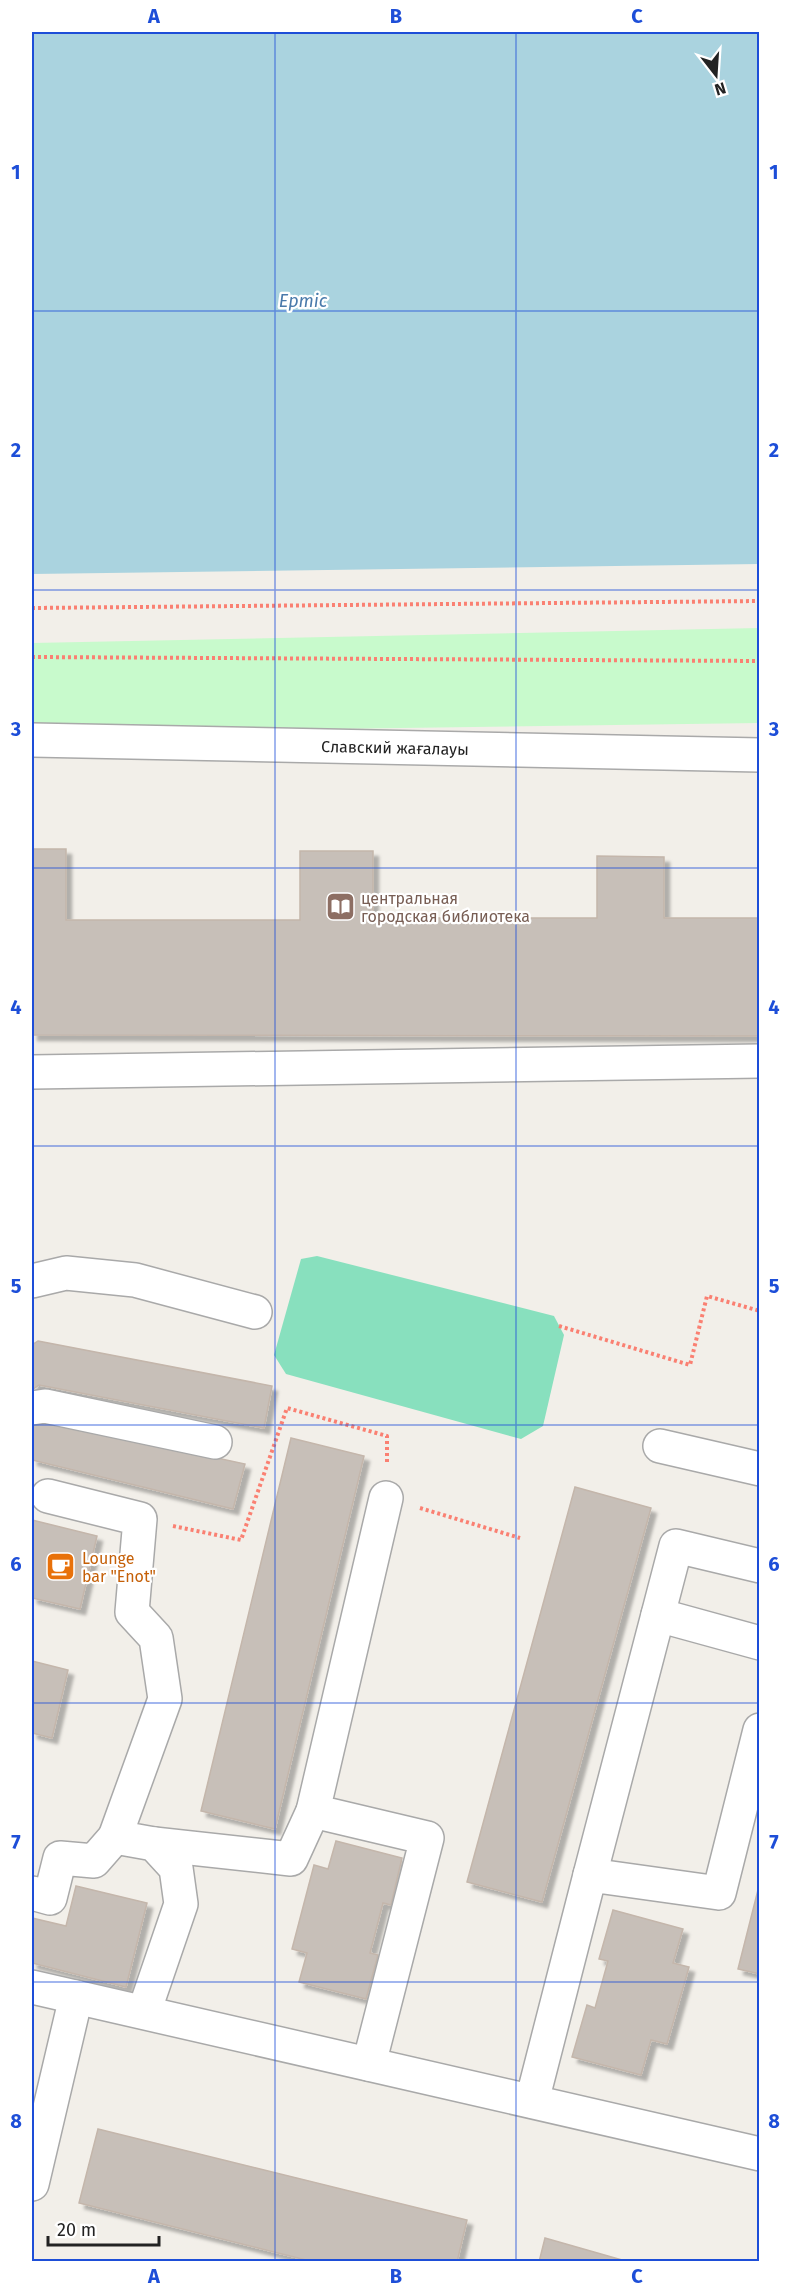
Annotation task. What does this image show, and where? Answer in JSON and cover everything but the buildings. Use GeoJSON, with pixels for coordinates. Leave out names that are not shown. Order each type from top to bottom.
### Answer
{"type":"FeatureCollection","features":[{"type":"Feature","properties":{"kind":"street","name":"Славский жағалауы"},"geometry":{"type":"LineString","coordinates":[[32,740],[759,755]]}},
{"type":"Feature","properties":{"kind":"street"},"geometry":{"type":"LineString","coordinates":[[32,1072],[759,1061]]}},
{"type":"Feature","properties":{"kind":"street"},"geometry":{"type":"LineString","coordinates":[[32,1281],[66,1273],[135,1280],[255,1312]]}},
{"type":"Feature","properties":{"kind":"street"},"geometry":{"type":"LineString","coordinates":[[32,1407],[45,1406],[215,1442]]}},
{"type":"Feature","properties":{"kind":"street"},"geometry":{"type":"LineString","coordinates":[[660,1446],[759,1469]]}},
{"type":"Feature","properties":{"kind":"street"},"geometry":{"type":"LineString","coordinates":[[32,1893],[50,1898],[60,1858],[94,1861],[115,1837],[165,1698],[156,1638],[132,1612],[140,1519],[48,1496]]}},
{"type":"Feature","properties":{"kind":"street"},"geometry":{"type":"LineString","coordinates":[[115,1837],[154,1844],[291,1859],[313,1811],[386,1498]]}},
{"type":"Feature","properties":{"kind":"street"},"geometry":{"type":"LineString","coordinates":[[532,2101],[676,1546],[759,1566]]}},
{"type":"Feature","properties":{"kind":"street"},"geometry":{"type":"LineString","coordinates":[[658,1615],[759,1643]]}},
{"type":"Feature","properties":{"kind":"street"},"geometry":{"type":"LineString","coordinates":[[590,1875],[719,1893],[759,1730]]}},
{"type":"Feature","properties":{"kind":"street"},"geometry":{"type":"LineString","coordinates":[[313,1811],[427,1838],[369,2064]]}},
{"type":"Feature","properties":{"kind":"street"},"geometry":{"type":"LineString","coordinates":[[144,2012],[182,1904],[176,1868],[154,1844]]}},
{"type":"Feature","properties":{"kind":"street"},"geometry":{"type":"LineString","coordinates":[[32,1987],[759,2154]]}},
{"type":"Feature","properties":{"kind":"street"},"geometry":{"type":"LineString","coordinates":[[32,2184],[76,1997]]}},
{"type":"Feature","properties":{"kind":"path"},"geometry":{"type":"LineString","coordinates":[[32,608],[759,601]]}},
{"type":"Feature","properties":{"kind":"path"},"geometry":{"type":"LineString","coordinates":[[32,657],[759,661]]}},
{"type":"Feature","properties":{"kind":"path"},"geometry":{"type":"LineString","coordinates":[[559,1326],[690,1365],[707,1296],[759,1311]]}},
{"type":"Feature","properties":{"kind":"path"},"geometry":{"type":"LineString","coordinates":[[140,1519],[241,1540],[287,1408],[387,1436],[386,1498],[520,1538]]}},
{"type":"Feature","properties":{"kind":"green space"},"geometry":{"type":"Polygon","coordinates":[[[759,628],[759,723],[32,733],[32,643],[759,628]]]}},
{"type":"Feature","properties":{"kind":"green space"},"geometry":{"type":"Polygon","coordinates":[[[317,1256],[554,1316],[564,1335],[543,1426],[521,1439],[286,1374],[274,1355],[301,1259],[317,1256]]]}},
{"type":"Feature","properties":{"kind":"water","name":"Ертіс"},"geometry":{"type":"Polygon","coordinates":[[[32,32],[759,32],[759,564],[32,574],[32,32]]]}},
{"type":"Feature","properties":{"kind":"place","name":"центральная городская библиотека"},"geometry":{"type":"Point","coordinates":[340,907]}},
{"type":"Feature","properties":{"kind":"place","name":"Lounge bar \"Enot\""},"geometry":{"type":"Point","coordinates":[61,1567]}}]}
